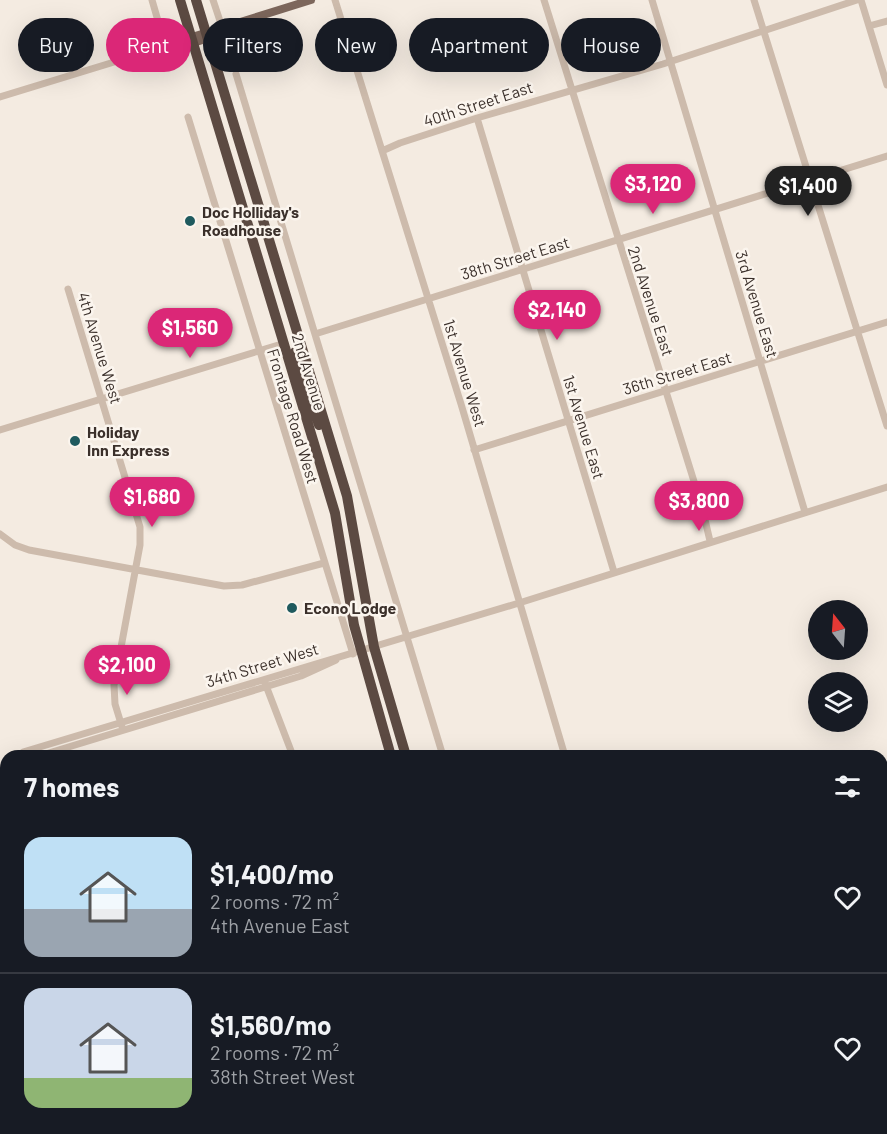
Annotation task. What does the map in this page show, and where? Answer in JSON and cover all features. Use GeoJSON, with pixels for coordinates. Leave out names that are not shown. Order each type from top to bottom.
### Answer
{"type":"FeatureCollection","features":[{"type":"Feature","properties":{"kind":"highway","name":"2nd Avenue"},"geometry":{"type":"LineString","coordinates":[[180,0],[335,513],[356,653],[389,750]]}},
{"type":"Feature","properties":{"kind":"highway","name":"2nd Avenue"},"geometry":{"type":"LineString","coordinates":[[196,0],[203,22]]}},
{"type":"Feature","properties":{"kind":"highway","name":"2nd Avenue"},"geometry":{"type":"LineString","coordinates":[[218,72],[338,466],[352,522],[374,647],[404,750]]}},
{"type":"Feature","properties":{"kind":"highway"},"geometry":{"type":"LineString","coordinates":[[223,72],[236,114],[241,146]]}},
{"type":"Feature","properties":{"kind":"highway"},"geometry":{"type":"LineString","coordinates":[[285,343],[293,348],[352,522]]}},
{"type":"Feature","properties":{"kind":"main road"},"geometry":{"type":"LineString","coordinates":[[252,18],[311,0]]}},
{"type":"Feature","properties":{"kind":"main road"},"geometry":{"type":"LineString","coordinates":[[193,40],[203,36]]}},
{"type":"Feature","properties":{"kind":"street"},"geometry":{"type":"LineString","coordinates":[[152,0],[157,18]]}},
{"type":"Feature","properties":{"kind":"street"},"geometry":{"type":"LineString","coordinates":[[213,0],[220,18]]}},
{"type":"Feature","properties":{"kind":"street","name":"1st Avenue West"},"geometry":{"type":"LineString","coordinates":[[335,0],[474,450],[563,750]]}},
{"type":"Feature","properties":{"kind":"street","name":"2nd Avenue East"},"geometry":{"type":"LineString","coordinates":[[544,0],[710,542]]}},
{"type":"Feature","properties":{"kind":"street","name":"3rd Avenue East"},"geometry":{"type":"LineString","coordinates":[[652,0],[805,512]]}},
{"type":"Feature","properties":{"kind":"street"},"geometry":{"type":"LineString","coordinates":[[754,0],[887,426]]}},
{"type":"Feature","properties":{"kind":"street"},"geometry":{"type":"LineString","coordinates":[[859,0],[887,85]]}},
{"type":"Feature","properties":{"kind":"street","name":"40th Street East"},"geometry":{"type":"LineString","coordinates":[[382,151],[477,118],[669,62],[859,0]]}},
{"type":"Feature","properties":{"kind":"street"},"geometry":{"type":"LineString","coordinates":[[869,26],[887,21]]}},
{"type":"Feature","properties":{"kind":"street"},"geometry":{"type":"LineString","coordinates":[[0,97],[106,65]]}},
{"type":"Feature","properties":{"kind":"street"},"geometry":{"type":"LineString","coordinates":[[236,74],[441,750]]}},
{"type":"Feature","properties":{"kind":"street","name":"Frontage Road West"},"geometry":{"type":"LineString","coordinates":[[188,117],[324,563],[356,653]]}},
{"type":"Feature","properties":{"kind":"street","name":"1st Avenue East"},"geometry":{"type":"LineString","coordinates":[[477,118],[614,572]]}},
{"type":"Feature","properties":{"kind":"street","name":"38th Street East"},"geometry":{"type":"LineString","coordinates":[[315,334],[887,156]]}},
{"type":"Feature","properties":{"kind":"street","name":"4th Avenue West"},"geometry":{"type":"LineString","coordinates":[[68,289],[139,522],[140,539],[114,685],[123,730]]}},
{"type":"Feature","properties":{"kind":"street","name":"36th Street East"},"geometry":{"type":"LineString","coordinates":[[474,450],[887,322]]}},
{"type":"Feature","properties":{"kind":"street"},"geometry":{"type":"LineString","coordinates":[[0,430],[285,343]]}},
{"type":"Feature","properties":{"kind":"street","name":"34th Street West"},"geometry":{"type":"LineString","coordinates":[[30,750],[264,678],[356,653],[887,487]]}},
{"type":"Feature","properties":{"kind":"street"},"geometry":{"type":"LineString","coordinates":[[2,536],[29,550],[231,586],[324,563]]}},
{"type":"Feature","properties":{"kind":"street","name":"34th Street West"},"geometry":{"type":"LineString","coordinates":[[58,750],[313,672],[341,657]]}},
{"type":"Feature","properties":{"kind":"street"},"geometry":{"type":"LineString","coordinates":[[264,678],[291,750]]}},
{"type":"Feature","properties":{"kind":"place","name":"Doc Holliday's Roadhouse"},"geometry":{"type":"Point","coordinates":[190,221]}},
{"type":"Feature","properties":{"kind":"place","name":"Holiday Inn Express"},"geometry":{"type":"Point","coordinates":[75,441]}},
{"type":"Feature","properties":{"kind":"place","name":"Econo Lodge"},"geometry":{"type":"Point","coordinates":[292,608]}}]}
